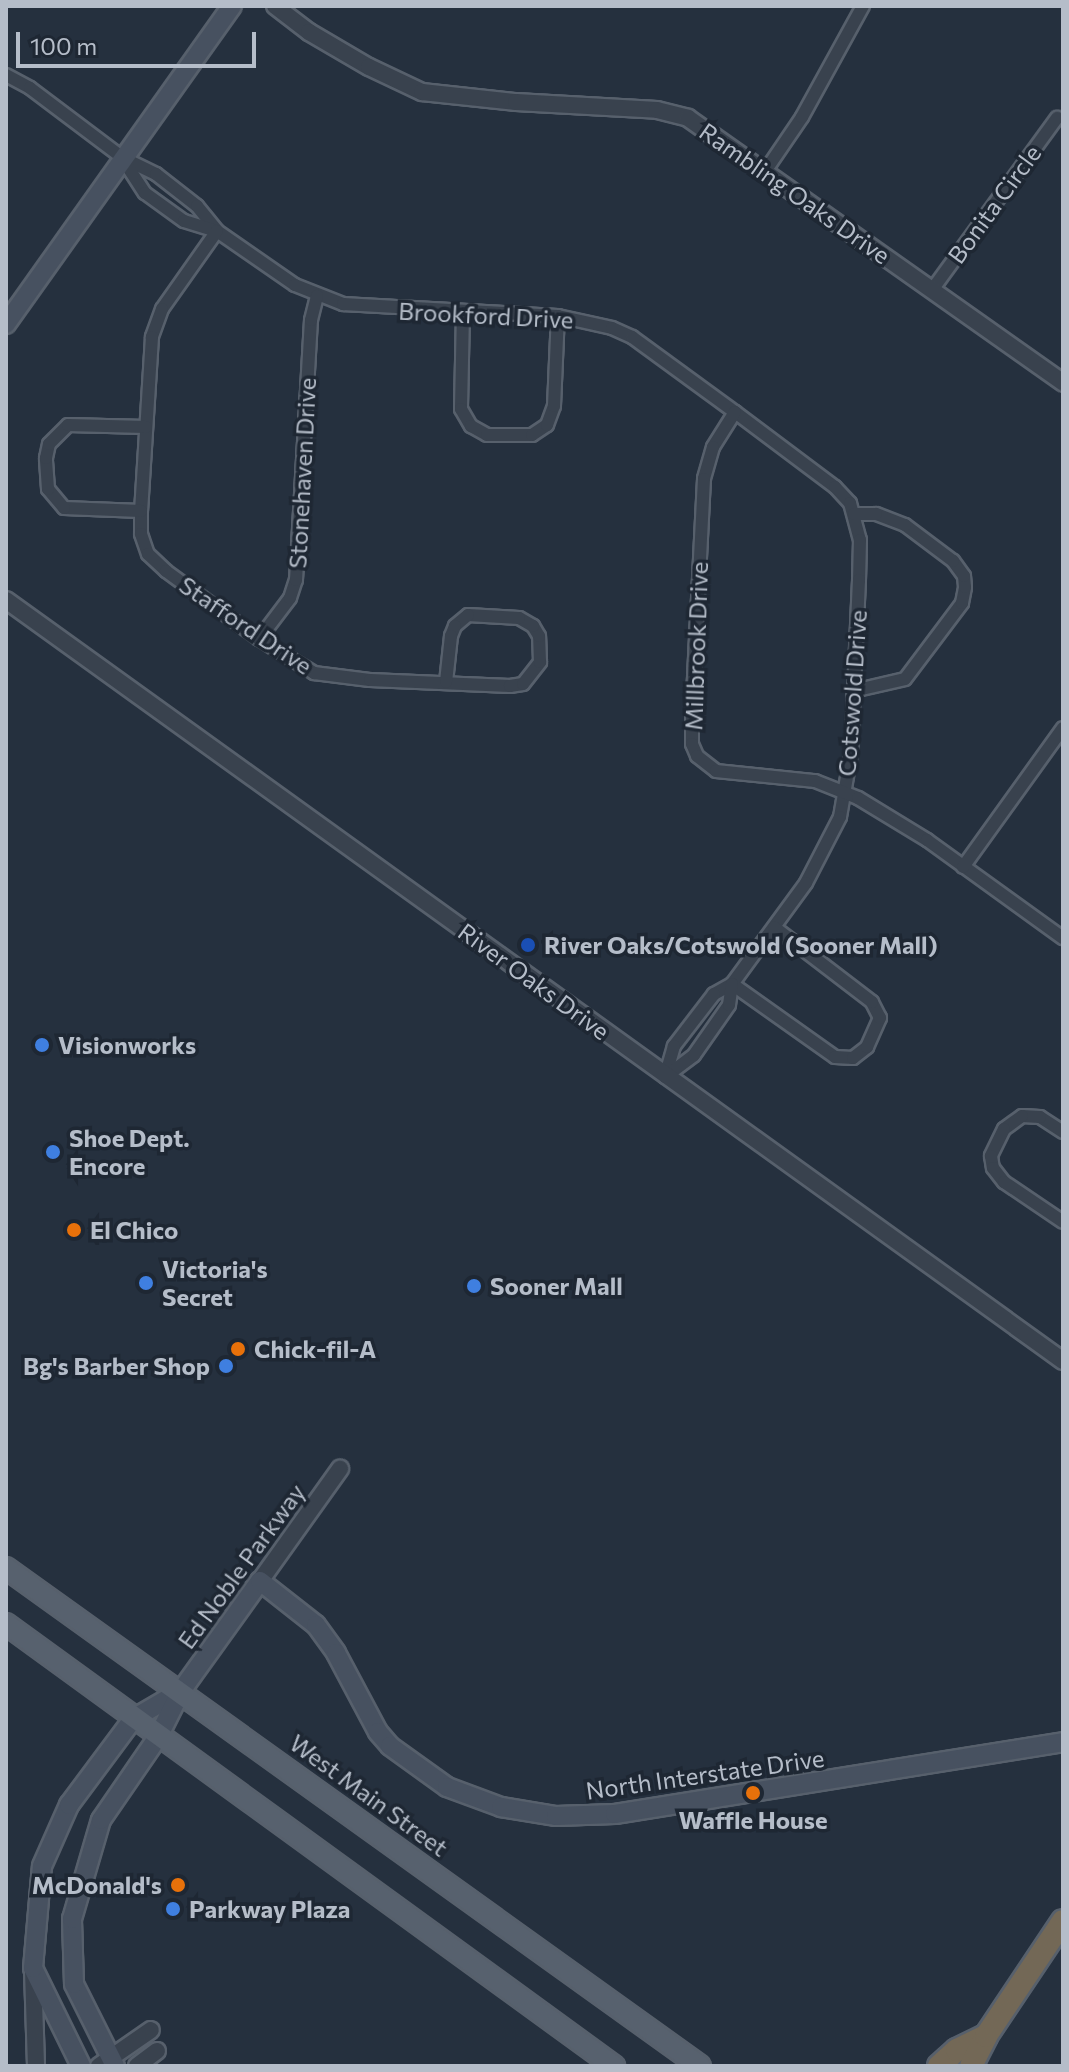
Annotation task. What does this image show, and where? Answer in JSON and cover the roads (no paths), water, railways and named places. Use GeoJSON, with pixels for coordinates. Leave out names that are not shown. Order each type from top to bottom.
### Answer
{"type":"FeatureCollection","features":[{"type":"Feature","properties":{"kind":"highway"},"geometry":{"type":"LineString","coordinates":[[971,2066],[986,2036],[1063,1921]]}},
{"type":"Feature","properties":{"kind":"highway"},"geometry":{"type":"LineString","coordinates":[[939,2066],[957,2050],[986,2036]]}},
{"type":"Feature","properties":{"kind":"main road"},"geometry":{"type":"LineString","coordinates":[[6,324],[232,6]]}},
{"type":"Feature","properties":{"kind":"main road","name":"West Main Street"},"geometry":{"type":"LineString","coordinates":[[6,1568],[700,2066]]}},
{"type":"Feature","properties":{"kind":"main road","name":"Ed Noble Parkway"},"geometry":{"type":"LineString","coordinates":[[107,2063],[74,1984],[72,1919],[101,1820],[158,1737],[181,1691],[260,1581]]}},
{"type":"Feature","properties":{"kind":"main road","name":"North Interstate Drive"},"geometry":{"type":"LineString","coordinates":[[260,1581],[316,1625],[336,1653],[378,1732],[390,1746],[447,1787],[501,1807],[584,1817],[641,1811],[1063,1742]]}},
{"type":"Feature","properties":{"kind":"main road"},"geometry":{"type":"LineString","coordinates":[[6,1624],[614,2066]]}},
{"type":"Feature","properties":{"kind":"main road","name":"Ed Noble Parkway"},"geometry":{"type":"LineString","coordinates":[[33,1968],[42,1866],[69,1805],[133,1719],[181,1691]]}},
{"type":"Feature","properties":{"kind":"main road"},"geometry":{"type":"LineString","coordinates":[[33,1968],[81,2066]]}},
{"type":"Feature","properties":{"kind":"street","name":"Rambling Oaks Drive"},"geometry":{"type":"LineString","coordinates":[[275,6],[309,32],[369,67],[422,92],[675,114],[703,127],[1063,383]]}},
{"type":"Feature","properties":{"kind":"street"},"geometry":{"type":"LineString","coordinates":[[766,170],[802,117],[863,6]]}},
{"type":"Feature","properties":{"kind":"street"},"geometry":{"type":"LineString","coordinates":[[6,75],[30,88],[123,158]]}},
{"type":"Feature","properties":{"kind":"street","name":"Bonita Circle"},"geometry":{"type":"LineString","coordinates":[[932,290],[1057,118]]}},
{"type":"Feature","properties":{"kind":"street","name":"Brookford Drive"},"geometry":{"type":"LineString","coordinates":[[123,158],[145,193],[184,221],[217,231],[317,296],[343,304],[558,316],[599,324],[632,337],[835,487],[854,514]]}},
{"type":"Feature","properties":{"kind":"street","name":"Brookford Drive"},"geometry":{"type":"LineString","coordinates":[[123,158],[156,174],[197,206],[217,231]]}},
{"type":"Feature","properties":{"kind":"street","name":"Stafford Drive"},"geometry":{"type":"LineString","coordinates":[[217,231],[156,321],[141,511],[141,534],[155,562],[259,639],[314,673],[446,682]]}},
{"type":"Feature","properties":{"kind":"street","name":"Stonehaven Drive"},"geometry":{"type":"LineString","coordinates":[[259,639],[290,598],[296,580],[311,320],[317,296]]}},
{"type":"Feature","properties":{"kind":"street"},"geometry":{"type":"LineString","coordinates":[[463,312],[461,409],[471,426],[487,435],[532,435],[547,425],[554,406],[558,316]]}},
{"type":"Feature","properties":{"kind":"street","name":"Millbrook Drive"},"geometry":{"type":"LineString","coordinates":[[735,412],[713,447],[704,479],[693,749],[702,762],[716,771],[815,781],[845,791],[927,840],[1063,938]]}},
{"type":"Feature","properties":{"kind":"street"},"geometry":{"type":"LineString","coordinates":[[141,511],[64,508],[48,489],[46,458],[49,444],[68,425],[146,427]]}},
{"type":"Feature","properties":{"kind":"street"},"geometry":{"type":"LineString","coordinates":[[853,691],[905,679],[962,603],[965,587],[964,576],[953,561],[905,525],[876,514],[854,514]]}},
{"type":"Feature","properties":{"kind":"street","name":"Cotswold Drive"},"geometry":{"type":"LineString","coordinates":[[665,1077],[674,1046],[714,994],[732,984],[806,883],[840,817],[851,754],[860,540],[854,514]]}},
{"type":"Feature","properties":{"kind":"street","name":"River Oaks Drive"},"geometry":{"type":"LineString","coordinates":[[6,600],[1063,1361]]}},
{"type":"Feature","properties":{"kind":"street"},"geometry":{"type":"LineString","coordinates":[[468,615],[519,618],[533,626],[539,636],[540,662],[523,684],[446,682],[451,636],[455,626],[468,615]]}},
{"type":"Feature","properties":{"kind":"street"},"geometry":{"type":"LineString","coordinates":[[963,867],[1063,728]]}},
{"type":"Feature","properties":{"kind":"street"},"geometry":{"type":"LineString","coordinates":[[732,984],[835,1057],[853,1058],[867,1047],[880,1018],[872,1002],[774,927]]}},
{"type":"Feature","properties":{"kind":"street","name":"Cotswold Drive"},"geometry":{"type":"LineString","coordinates":[[665,1077],[694,1055],[703,1043],[729,1005],[732,984]]}},
{"type":"Feature","properties":{"kind":"street"},"geometry":{"type":"LineString","coordinates":[[1063,1132],[1040,1117],[1022,1116],[1004,1129],[991,1156],[993,1168],[1004,1182],[1063,1222]]}},
{"type":"Feature","properties":{"kind":"street","name":"Ed Noble Parkway"},"geometry":{"type":"LineString","coordinates":[[260,1581],[340,1469]]}},
{"type":"Feature","properties":{"kind":"street"},"geometry":{"type":"LineString","coordinates":[[33,1968],[36,2066]]}},
{"type":"Feature","properties":{"kind":"street"},"geometry":{"type":"LineString","coordinates":[[107,2063],[151,2030]]}},
{"type":"Feature","properties":{"kind":"street"},"geometry":{"type":"LineString","coordinates":[[137,2066],[157,2051]]}},
{"type":"Feature","properties":{"kind":"place","name":"River Oaks/Cotswold (Sooner Mall)"},"geometry":{"type":"Point","coordinates":[528,945]}},
{"type":"Feature","properties":{"kind":"place","name":"Visionworks"},"geometry":{"type":"Point","coordinates":[42,1045]}},
{"type":"Feature","properties":{"kind":"place","name":"Shoe Dept. Encore"},"geometry":{"type":"Point","coordinates":[53,1152]}},
{"type":"Feature","properties":{"kind":"place","name":"El Chico"},"geometry":{"type":"Point","coordinates":[74,1230]}},
{"type":"Feature","properties":{"kind":"place","name":"Victoria's Secret"},"geometry":{"type":"Point","coordinates":[146,1283]}},
{"type":"Feature","properties":{"kind":"place","name":"Sooner Mall"},"geometry":{"type":"Point","coordinates":[474,1286]}},
{"type":"Feature","properties":{"kind":"place","name":"Chick-fil-A"},"geometry":{"type":"Point","coordinates":[238,1349]}},
{"type":"Feature","properties":{"kind":"place","name":"Bg's Barber Shop"},"geometry":{"type":"Point","coordinates":[226,1366]}},
{"type":"Feature","properties":{"kind":"place","name":"Waffle House"},"geometry":{"type":"Point","coordinates":[753,1793]}},
{"type":"Feature","properties":{"kind":"place","name":"McDonald's"},"geometry":{"type":"Point","coordinates":[178,1885]}},
{"type":"Feature","properties":{"kind":"place","name":"Parkway Plaza"},"geometry":{"type":"Point","coordinates":[173,1909]}}]}
